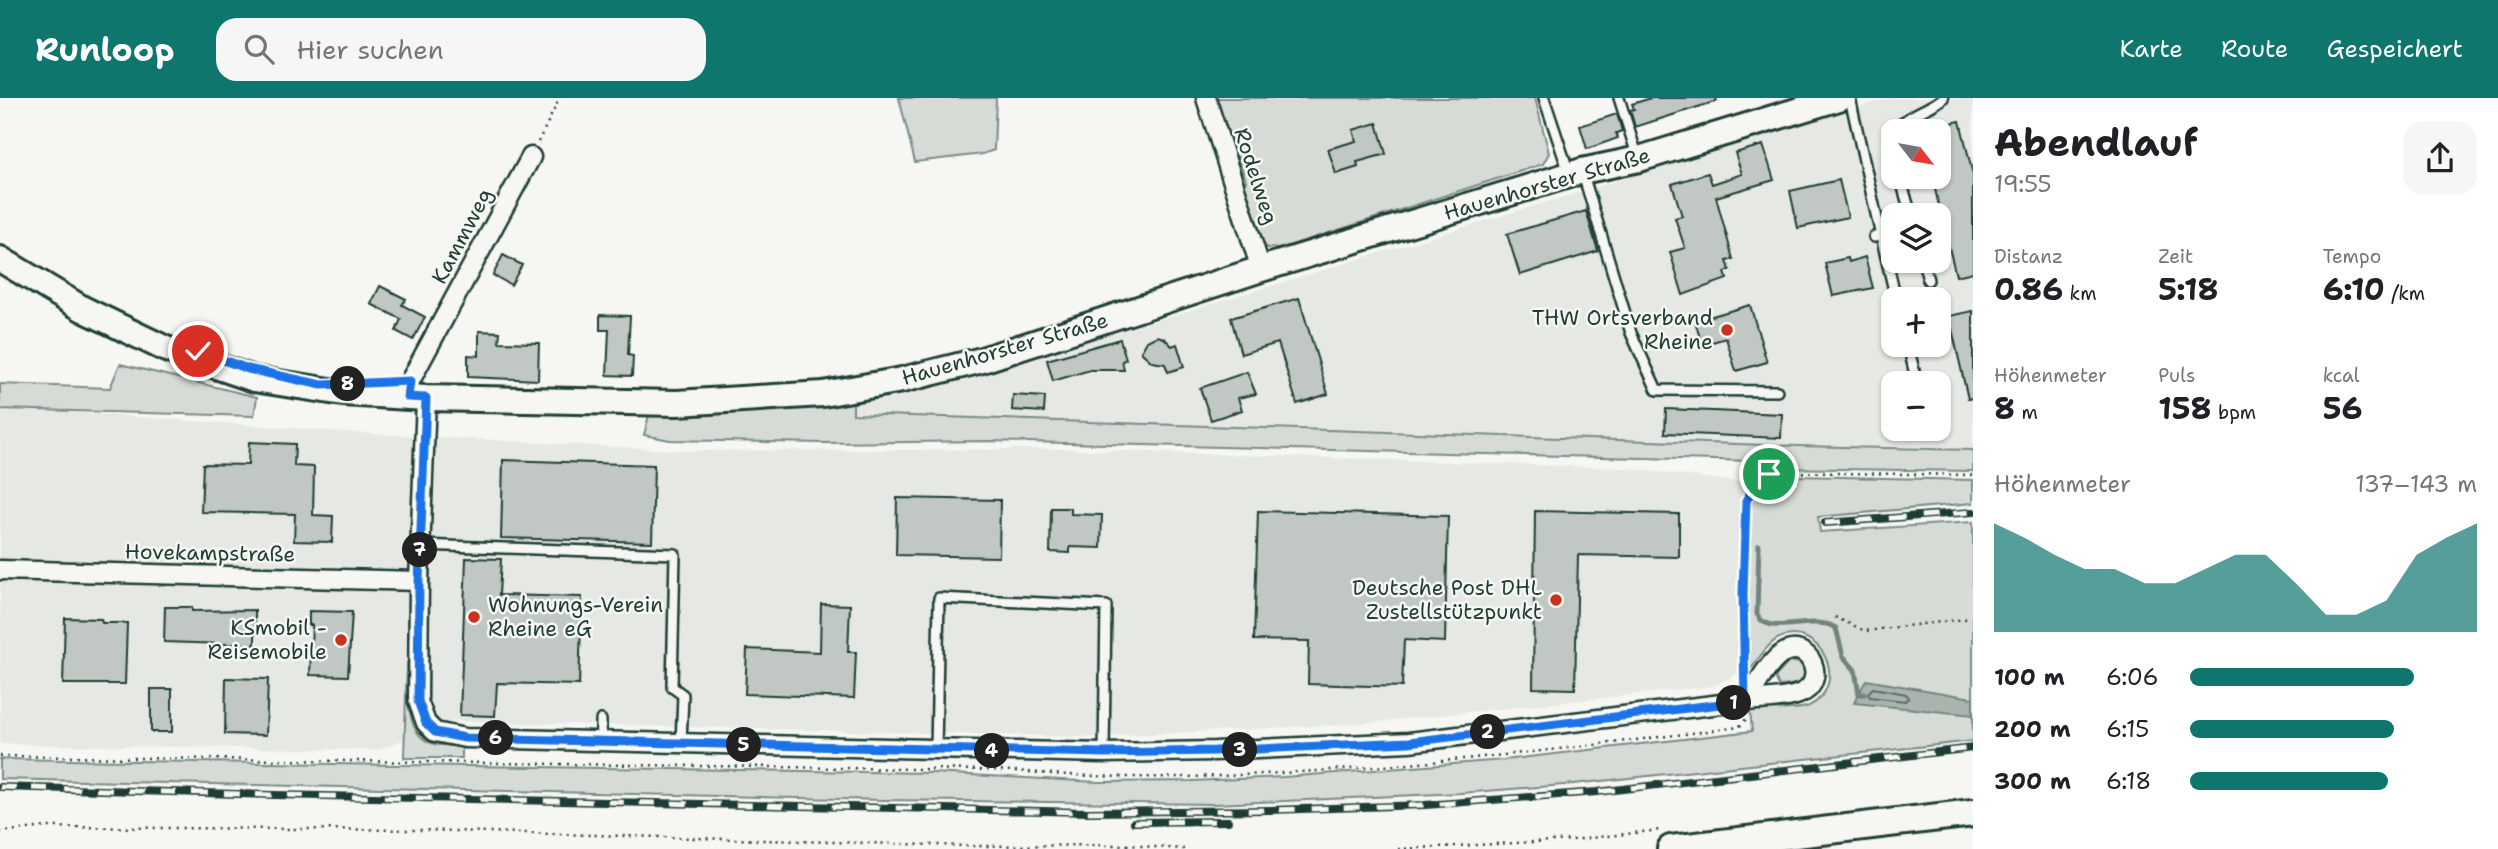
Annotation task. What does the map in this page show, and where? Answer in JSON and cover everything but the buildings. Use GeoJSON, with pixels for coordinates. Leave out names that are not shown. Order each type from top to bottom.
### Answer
{"type":"FeatureCollection","features":[{"type":"Feature","properties":{"kind":"main road"},"geometry":{"type":"LineString","coordinates":[[1671,849],[1973,813]]}},
{"type":"Feature","properties":{"kind":"street","name":"Rodelweg"},"geometry":{"type":"LineString","coordinates":[[1206,98],[1261,269]]}},
{"type":"Feature","properties":{"kind":"street","name":"Hauenhorster Straße"},"geometry":{"type":"LineString","coordinates":[[0,259],[83,309],[166,349],[254,379],[343,393],[417,397],[677,403],[823,394],[902,380],[982,360],[1261,269],[1576,173],[1639,159],[1839,98]]}},
{"type":"Feature","properties":{"kind":"street","name":"Kammweg"},"geometry":{"type":"LineString","coordinates":[[531,157],[410,381],[417,397],[420,545],[418,701],[426,723],[435,732],[465,738],[601,741]]}},
{"type":"Feature","properties":{"kind":"street","name":"Hovekampstraße"},"geometry":{"type":"LineString","coordinates":[[0,570],[419,581]]}},
{"type":"Feature","properties":{"kind":"street"},"geometry":{"type":"LineString","coordinates":[[601,741],[1104,753],[1215,751],[1409,742],[1745,701]]}},
{"type":"Feature","properties":{"kind":"lane"},"geometry":{"type":"LineString","coordinates":[[1544,98],[1576,173],[1631,333],[1657,390],[1777,391]]}},
{"type":"Feature","properties":{"kind":"lane"},"geometry":{"type":"LineString","coordinates":[[1619,98],[1639,159]]}},
{"type":"Feature","properties":{"kind":"lane"},"geometry":{"type":"LineString","coordinates":[[1850,98],[1877,236],[1892,287]]}},
{"type":"Feature","properties":{"kind":"lane"},"geometry":{"type":"LineString","coordinates":[[1908,119],[1935,106],[1943,98]]}},
{"type":"Feature","properties":{"kind":"lane"},"geometry":{"type":"LineString","coordinates":[[1926,273],[1928,280]]}},
{"type":"Feature","properties":{"kind":"lane"},"geometry":{"type":"LineString","coordinates":[[420,545],[675,554],[672,687],[683,695],[681,743]]}},
{"type":"Feature","properties":{"kind":"lane"},"geometry":{"type":"LineString","coordinates":[[936,749],[939,598],[1106,606],[1104,753]]}},
{"type":"Feature","properties":{"kind":"lane"},"geometry":{"type":"LineString","coordinates":[[601,720],[601,741]]}},
{"type":"Feature","properties":{"kind":"path"},"geometry":{"type":"LineString","coordinates":[[531,157],[560,98]]}},
{"type":"Feature","properties":{"kind":"path"},"geometry":{"type":"LineString","coordinates":[[0,756],[996,770],[1093,776],[1181,777],[1375,766],[1579,747],[1739,727],[1747,718],[1743,593],[1746,501],[1755,484],[1777,472],[1973,475]]}},
{"type":"Feature","properties":{"kind":"path"},"geometry":{"type":"LineString","coordinates":[[1835,617],[1865,631],[1973,618]]}},
{"type":"Feature","properties":{"kind":"path"},"geometry":{"type":"LineString","coordinates":[[0,832],[46,827],[421,830],[970,846],[1184,849]]}},
{"type":"Feature","properties":{"kind":"shaded area"},"geometry":{"type":"Polygon","coordinates":[[[899,98],[996,98],[994,150],[983,154],[915,162],[899,98]]]}},
{"type":"Feature","properties":{"kind":"shaded area"},"geometry":{"type":"Polygon","coordinates":[[[1211,98],[1535,98],[1549,153],[1543,164],[1279,249],[1268,248],[1258,243],[1242,191],[1246,181],[1238,157],[1235,157],[1228,147],[1211,98]]]}},
{"type":"Feature","properties":{"kind":"shaded area"},"geometry":{"type":"Polygon","coordinates":[[[1890,98],[1973,98],[1973,450],[853,414],[853,401],[1046,354],[1890,98]]]}},
{"type":"Feature","properties":{"kind":"shaded area"},"geometry":{"type":"Polygon","coordinates":[[[120,364],[257,397],[254,416],[0,409],[0,384],[110,388],[120,364]]]}},
{"type":"Feature","properties":{"kind":"shaded area"},"geometry":{"type":"Polygon","coordinates":[[[853,401],[853,414],[1973,450],[1973,471],[1777,468],[1755,464],[1755,461],[989,441],[824,443],[670,440],[644,435],[649,415],[853,401]]]}},
{"type":"Feature","properties":{"kind":"shaded area"},"geometry":{"type":"Polygon","coordinates":[[[0,407],[358,433],[692,451],[1061,449],[1624,468],[1745,483],[1739,673],[1713,686],[1356,724],[1087,737],[451,721],[377,750],[0,744],[0,407]]]}},
{"type":"Feature","properties":{"kind":"shaded area"},"geometry":{"type":"Polygon","coordinates":[[[1795,476],[1973,480],[1973,503],[1818,517],[1820,532],[1973,522],[1973,741],[1564,785],[1461,793],[1215,804],[885,800],[0,779],[0,759],[932,773],[1098,782],[1191,781],[1284,777],[1504,760],[1752,731],[1750,710],[1796,709],[1809,706],[1821,696],[1828,684],[1826,658],[1807,638],[1794,635],[1775,641],[1750,670],[1748,549],[1752,504],[1756,491],[1764,483],[1795,476]]]}},
{"type":"Feature","properties":{"kind":"shaded area"},"geometry":{"type":"Polygon","coordinates":[[[1790,661],[1803,664],[1805,675],[1795,684],[1779,686],[1775,677],[1790,661]]]}},
{"type":"Feature","properties":{"kind":"shaded area"},"geometry":{"type":"Polygon","coordinates":[[[407,663],[408,697],[412,721],[417,731],[424,739],[434,744],[462,746],[462,758],[404,758],[407,663]]]}},
{"type":"Feature","properties":{"kind":"water"},"geometry":{"type":"Polygon","coordinates":[[[1866,680],[1973,698],[1973,715],[1854,703],[1866,680]]]}},
{"type":"Feature","properties":{"kind":"waterway"},"geometry":{"type":"LineString","coordinates":[[1759,545],[1757,614],[1771,625],[1815,623],[1836,628],[1843,656],[1855,670],[1859,694],[1865,694]]}},
{"type":"Feature","properties":{"kind":"railway"},"geometry":{"type":"LineString","coordinates":[[1825,523],[1973,512]]}},
{"type":"Feature","properties":{"kind":"railway"},"geometry":{"type":"LineString","coordinates":[[0,787],[1088,812],[1270,810],[1425,805],[1597,792],[1973,748]]}},
{"type":"Feature","properties":{"kind":"railway"},"geometry":{"type":"LineString","coordinates":[[1134,822],[1228,821]]}},
{"type":"Feature","properties":{"kind":"place","name":"THW Ortsverband Rheine"},"geometry":{"type":"Point","coordinates":[1727,330]}},
{"type":"Feature","properties":{"kind":"place","name":"Deutsche Post DHL Zustellstützpunkt"},"geometry":{"type":"Point","coordinates":[1556,600]}},
{"type":"Feature","properties":{"kind":"place","name":"Wohnungs-Verein Rheine eG"},"geometry":{"type":"Point","coordinates":[474,617]}},
{"type":"Feature","properties":{"kind":"place","name":"KSmobil - Reisemobile"},"geometry":{"type":"Point","coordinates":[341,640]}},
{"type":"Feature","properties":{"kind":"route"},"geometry":{"type":"LineString","coordinates":[[198,351],[248,369],[322,385],[410,381],[408,397],[426,398],[419,581],[418,701],[426,723],[435,732],[465,738],[1104,753],[1215,751],[1409,742],[1745,701],[1743,593],[1746,501],[1755,484],[1769,474]]}}]}
